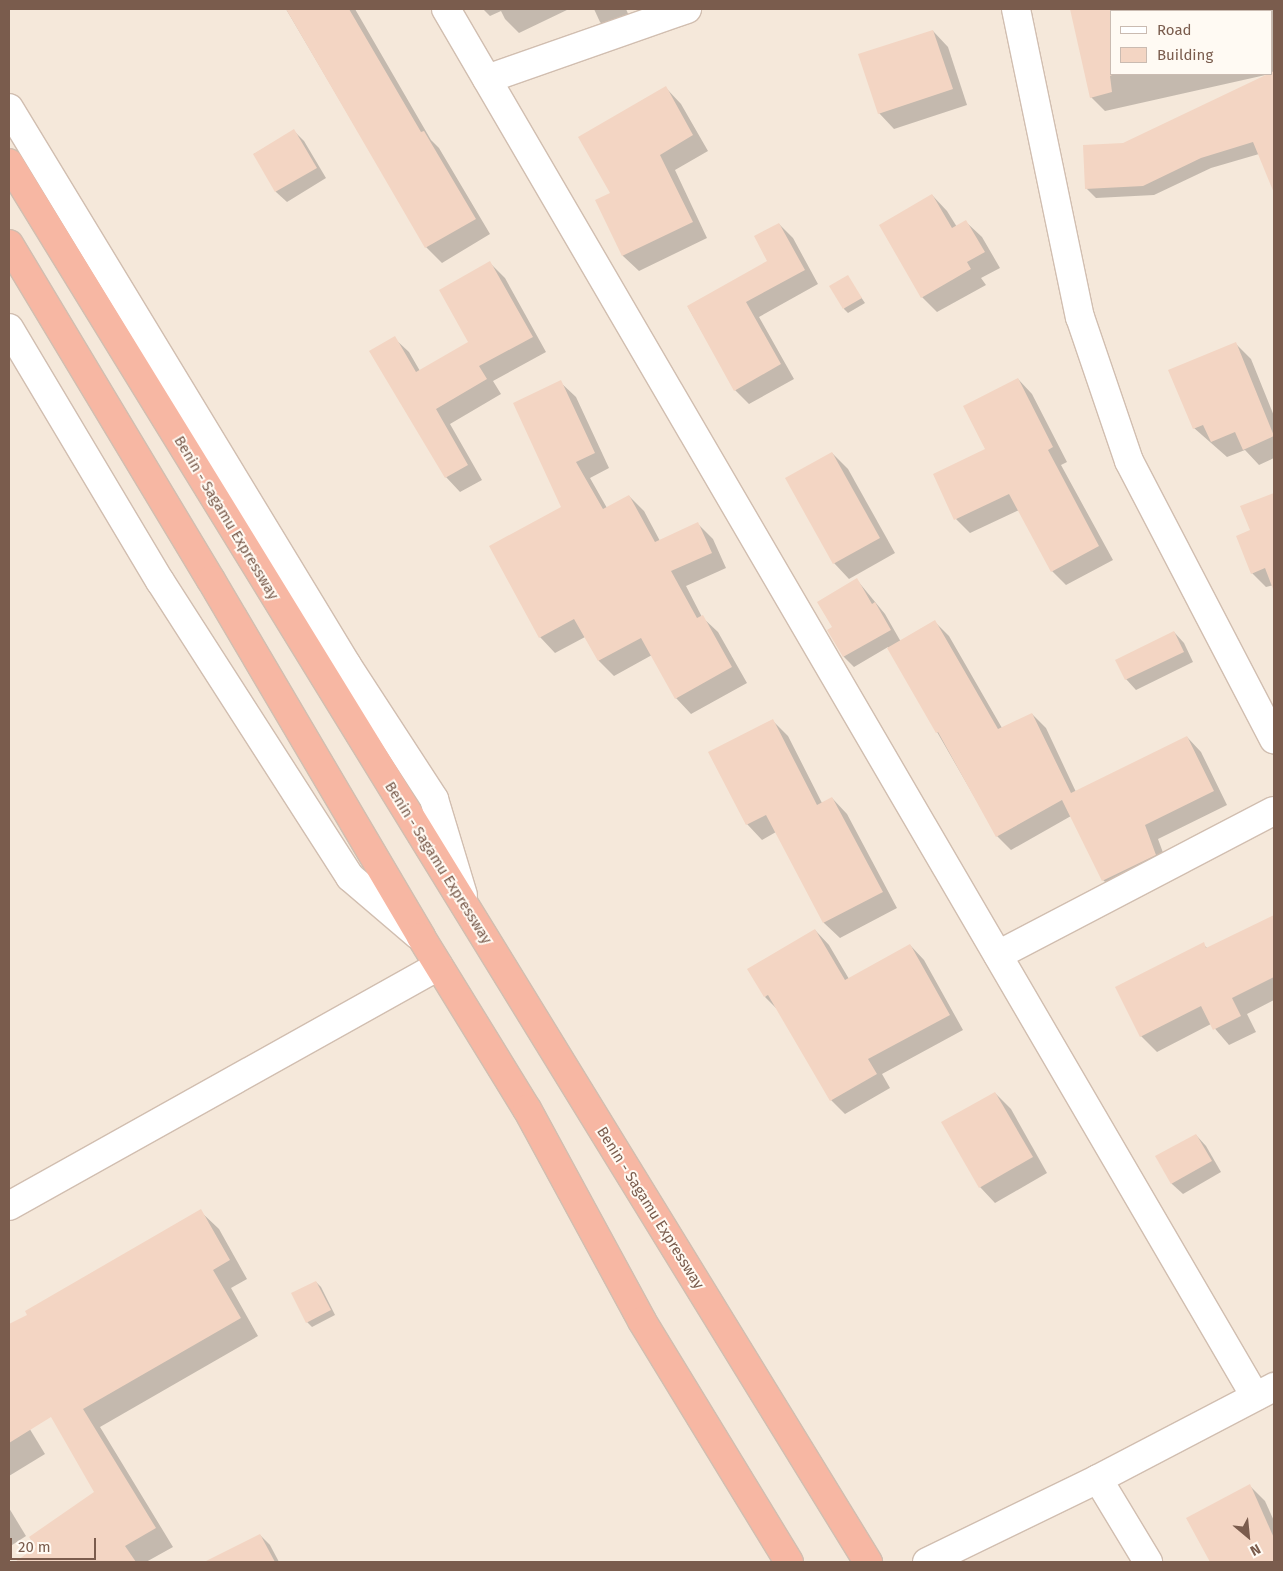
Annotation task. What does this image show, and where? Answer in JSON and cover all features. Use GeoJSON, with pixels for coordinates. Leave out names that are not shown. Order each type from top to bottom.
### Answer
{"type":"FeatureCollection","features":[{"type":"Feature","properties":{"kind":"highway","name":"Benin - Sagamu Expressway"},"geometry":{"type":"LineString","coordinates":[[9,163],[868,1562]]}},
{"type":"Feature","properties":{"kind":"highway"},"geometry":{"type":"LineString","coordinates":[[9,244],[221,597],[421,937],[527,1109],[642,1321],[789,1562]]}},
{"type":"Feature","properties":{"kind":"street"},"geometry":{"type":"LineString","coordinates":[[446,9],[998,955],[1265,1392],[1098,1479],[927,1562]]}},
{"type":"Feature","properties":{"kind":"street"},"geometry":{"type":"LineString","coordinates":[[487,79],[687,9]]}},
{"type":"Feature","properties":{"kind":"street"},"geometry":{"type":"LineString","coordinates":[[1016,9],[1080,317],[1129,461],[1274,739]]}},
{"type":"Feature","properties":{"kind":"street"},"geometry":{"type":"LineString","coordinates":[[9,108],[347,665],[434,799],[469,913]]}},
{"type":"Feature","properties":{"kind":"street"},"geometry":{"type":"LineString","coordinates":[[9,328],[160,581],[350,877],[421,937]]}},
{"type":"Feature","properties":{"kind":"street"},"geometry":{"type":"LineString","coordinates":[[998,955],[1274,811]]}},
{"type":"Feature","properties":{"kind":"street"},"geometry":{"type":"LineString","coordinates":[[9,1206],[439,966]]}},
{"type":"Feature","properties":{"kind":"street"},"geometry":{"type":"LineString","coordinates":[[1098,1479],[1148,1562]]}},
{"type":"Feature","properties":{"kind":"shaded area"},"geometry":{"type":"Polygon","coordinates":[[[9,9],[1274,9],[1274,1562],[9,1562],[9,9]]]}},
{"type":"Feature","properties":{"kind":"building"},"geometry":{"type":"Polygon","coordinates":[[[286,9],[349,9],[421,132],[424,131],[476,219],[425,248],[286,9]]]}},
{"type":"Feature","properties":{"kind":"building"},"geometry":{"type":"Polygon","coordinates":[[[1070,9],[1112,9],[1110,10],[1110,75],[1112,75],[1110,76],[1112,92],[1090,98],[1070,9]]]}},
{"type":"Feature","properties":{"kind":"building"},"geometry":{"type":"Polygon","coordinates":[[[933,30],[953,89],[878,114],[858,54],[933,30]]]}},
{"type":"Feature","properties":{"kind":"building"},"geometry":{"type":"Polygon","coordinates":[[[1273,71],[1274,193],[1253,142],[1201,158],[1143,186],[1085,189],[1083,145],[1123,143],[1266,75],[1273,75],[1273,71]]]}},
{"type":"Feature","properties":{"kind":"building"},"geometry":{"type":"Polygon","coordinates":[[[666,86],[693,135],[660,155],[693,222],[622,256],[595,200],[610,193],[578,137],[666,86]]]}},
{"type":"Feature","properties":{"kind":"building"},"geometry":{"type":"Polygon","coordinates":[[[294,129],[317,168],[275,192],[253,154],[294,129]]]}},
{"type":"Feature","properties":{"kind":"building"},"geometry":{"type":"Polygon","coordinates":[[[932,194],[952,228],[966,220],[985,252],[967,262],[971,269],[921,298],[879,225],[932,194]]]}},
{"type":"Feature","properties":{"kind":"building"},"geometry":{"type":"Polygon","coordinates":[[[779,223],[805,270],[746,302],[781,364],[734,391],[687,306],[767,261],[754,236],[779,223]]]}},
{"type":"Feature","properties":{"kind":"building"},"geometry":{"type":"Polygon","coordinates":[[[490,261],[533,337],[479,366],[487,379],[436,409],[468,465],[445,478],[369,351],[395,336],[416,372],[468,342],[439,290],[490,261]]]}},
{"type":"Feature","properties":{"kind":"building"},"geometry":{"type":"Polygon","coordinates":[[[848,275],[862,298],[843,309],[829,286],[848,275]]]}},
{"type":"Feature","properties":{"kind":"building"},"geometry":{"type":"Polygon","coordinates":[[[1236,342],[1274,436],[1243,450],[1235,432],[1211,442],[1203,425],[1193,429],[1168,370],[1236,342]]]}},
{"type":"Feature","properties":{"kind":"building"},"geometry":{"type":"Polygon","coordinates":[[[1018,378],[1053,447],[1048,450],[1099,546],[1051,572],[1009,494],[954,520],[933,474],[985,449],[963,406],[1018,378]]]}},
{"type":"Feature","properties":{"kind":"building"},"geometry":{"type":"Polygon","coordinates":[[[561,380],[595,453],[576,462],[603,509],[629,495],[655,542],[698,522],[712,553],[671,571],[697,618],[703,615],[732,667],[675,699],[641,638],[598,661],[574,619],[539,638],[489,546],[561,507],[513,403],[561,380]]]}},
{"type":"Feature","properties":{"kind":"building"},"geometry":{"type":"Polygon","coordinates":[[[832,452],[880,538],[833,564],[785,478],[832,452]]]}},
{"type":"Feature","properties":{"kind":"building"},"geometry":{"type":"Polygon","coordinates":[[[1274,493],[1273,589],[1265,568],[1251,574],[1236,536],[1250,530],[1240,506],[1274,493]]]}},
{"type":"Feature","properties":{"kind":"building"},"geometry":{"type":"Polygon","coordinates":[[[857,578],[872,604],[875,602],[891,630],[843,657],[827,630],[832,627],[817,602],[857,578]]]}},
{"type":"Feature","properties":{"kind":"building"},"geometry":{"type":"Polygon","coordinates":[[[935,620],[998,729],[1032,713],[1071,793],[1187,736],[1214,791],[1145,825],[1156,855],[1102,881],[1062,800],[996,837],[938,732],[936,733],[887,648],[935,620]]]}},
{"type":"Feature","properties":{"kind":"building"},"geometry":{"type":"Polygon","coordinates":[[[1174,631],[1184,652],[1125,680],[1115,660],[1174,631]]]}},
{"type":"Feature","properties":{"kind":"building"},"geometry":{"type":"Polygon","coordinates":[[[773,719],[817,805],[832,797],[883,892],[823,923],[766,815],[746,825],[708,752],[773,719]]]}},
{"type":"Feature","properties":{"kind":"building"},"geometry":{"type":"Polygon","coordinates":[[[1274,915],[1274,977],[1232,998],[1241,1016],[1213,1030],[1201,1006],[1140,1037],[1115,987],[1204,942],[1206,948],[1274,915]]]}},
{"type":"Feature","properties":{"kind":"building"},"geometry":{"type":"Polygon","coordinates":[[[815,929],[845,980],[910,944],[950,1015],[868,1059],[877,1074],[830,1101],[768,995],[764,997],[747,969],[815,929]]]}},
{"type":"Feature","properties":{"kind":"building"},"geometry":{"type":"Polygon","coordinates":[[[995,1092],[1033,1157],[979,1188],[941,1122],[995,1092]]]}},
{"type":"Feature","properties":{"kind":"building"},"geometry":{"type":"Polygon","coordinates":[[[1196,1134],[1212,1161],[1171,1184],[1155,1156],[1196,1134]]]}},
{"type":"Feature","properties":{"kind":"building"},"geometry":{"type":"Polygon","coordinates":[[[201,1209],[230,1260],[213,1270],[241,1318],[83,1409],[156,1528],[125,1546],[136,1562],[15,1562],[36,1547],[29,1537],[94,1492],[51,1417],[9,1443],[9,1324],[27,1315],[25,1311],[201,1209]]]}},
{"type":"Feature","properties":{"kind":"building"},"geometry":{"type":"Polygon","coordinates":[[[316,1281],[331,1310],[306,1323],[291,1293],[316,1281]]]}},
{"type":"Feature","properties":{"kind":"building"},"geometry":{"type":"Polygon","coordinates":[[[1250,1484],[1274,1538],[1274,1562],[1210,1562],[1186,1518],[1250,1484]]]}},
{"type":"Feature","properties":{"kind":"building"},"geometry":{"type":"Polygon","coordinates":[[[260,1534],[275,1562],[204,1562],[260,1534]]]}}]}
